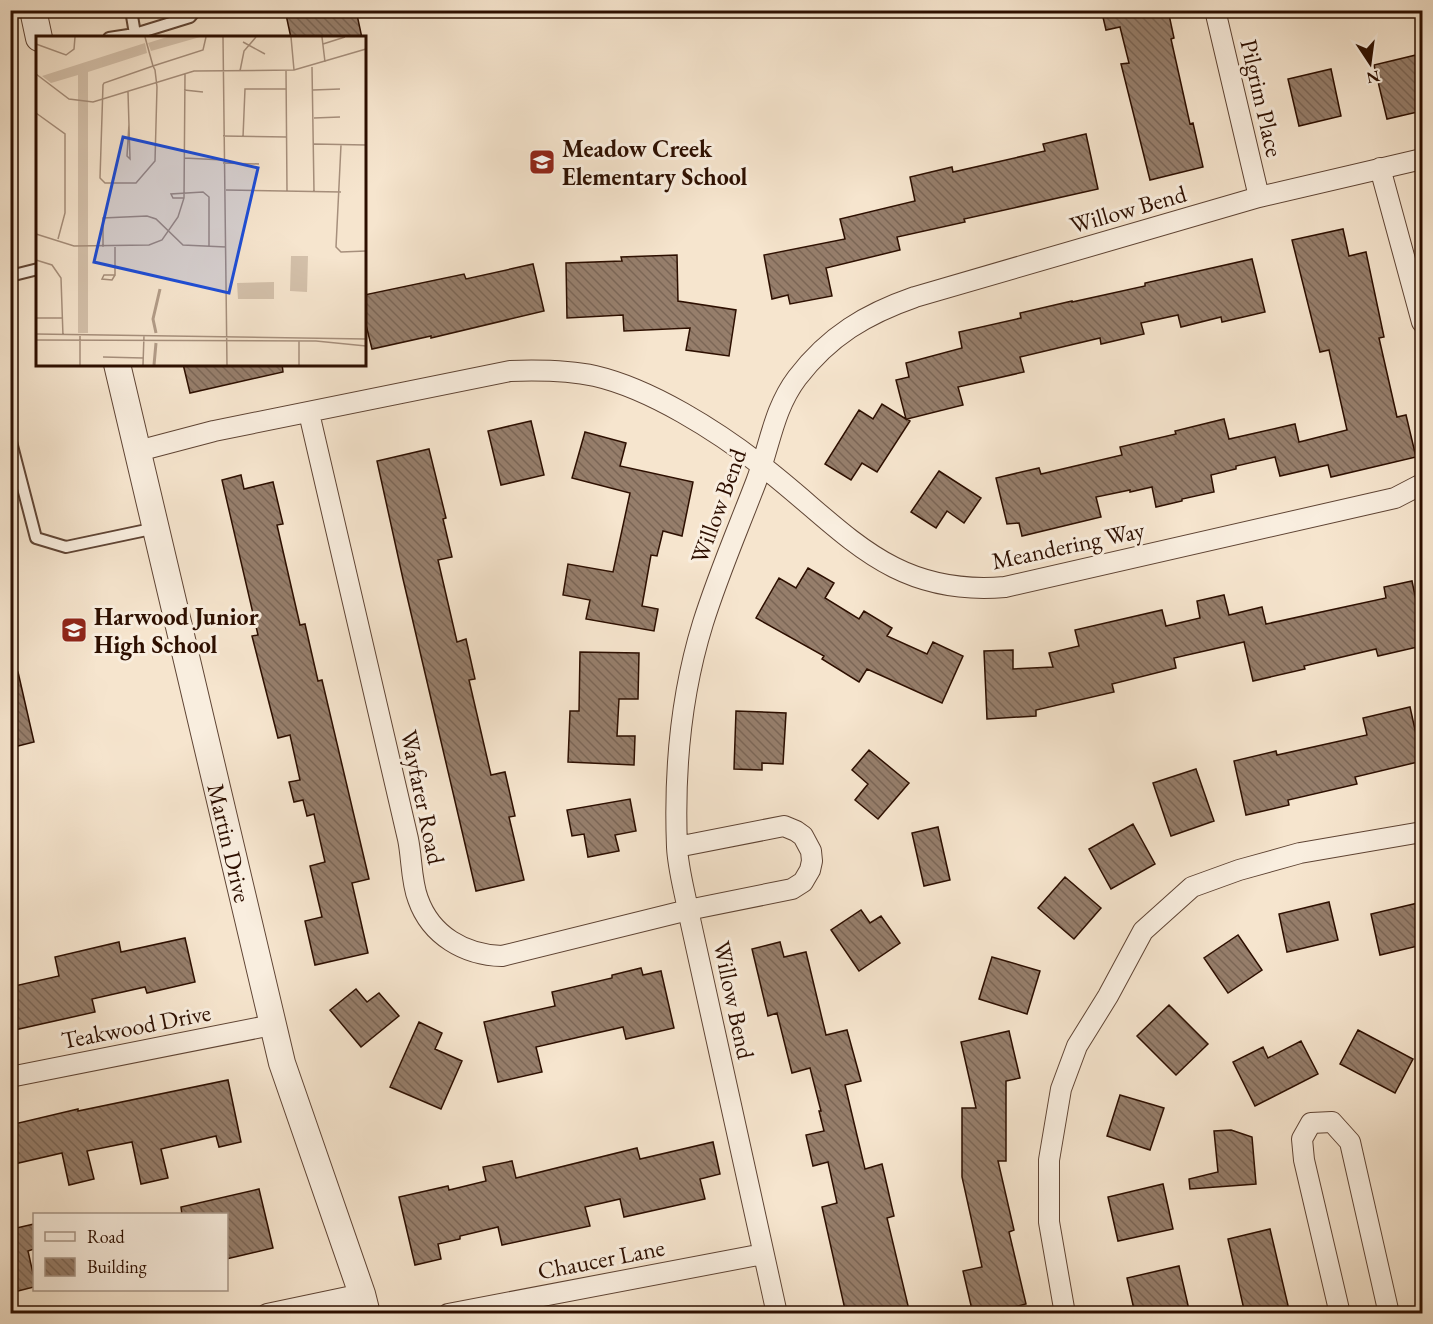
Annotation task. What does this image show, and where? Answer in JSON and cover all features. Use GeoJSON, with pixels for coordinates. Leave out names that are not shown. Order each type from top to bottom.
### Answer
{"type":"FeatureCollection","features":[{"type":"Feature","properties":{"kind":"street"},"geometry":{"type":"LineString","coordinates":[[33,10],[39,36]]}},
{"type":"Feature","properties":{"kind":"street","name":"Pilgrim Place"},"geometry":{"type":"LineString","coordinates":[[1215,10],[1259,197]]}},
{"type":"Feature","properties":{"kind":"street","name":"Willow Bend"},"geometry":{"type":"LineString","coordinates":[[777,1314],[688,910],[677,847],[680,744],[690,675],[709,605],[762,466],[768,437],[777,414],[796,379],[828,344],[860,320],[885,307],[1259,197],[1422,159]]}},
{"type":"Feature","properties":{"kind":"street"},"geometry":{"type":"LineString","coordinates":[[1380,168],[1422,322]]}},
{"type":"Feature","properties":{"kind":"street","name":"Martin Drive"},"geometry":{"type":"LineString","coordinates":[[117,366],[282,1063],[365,1304]]}},
{"type":"Feature","properties":{"kind":"street","name":"Meandering Way"},"geometry":{"type":"LineString","coordinates":[[138,451],[214,431],[510,371],[547,370],[576,373],[625,385],[667,405],[720,436],[762,466],[867,554],[910,576],[941,585],[968,588],[1005,587],[1395,498],[1422,484]]}},
{"type":"Feature","properties":{"kind":"street","name":"Wayfarer Road"},"geometry":{"type":"LineString","coordinates":[[309,413],[408,839],[418,899],[429,921],[442,935],[461,948],[488,956],[502,956],[688,910],[792,889],[803,882],[812,861],[811,851],[803,836],[784,826],[677,847]]}},
{"type":"Feature","properties":{"kind":"street"},"geometry":{"type":"LineString","coordinates":[[1065,1314],[1049,1222],[1049,1160],[1061,1089],[1077,1046],[1108,996],[1143,931],[1192,887],[1239,870],[1300,853],[1422,832]]}},
{"type":"Feature","properties":{"kind":"street","name":"Teakwood Drive"},"geometry":{"type":"LineString","coordinates":[[10,1077],[272,1025]]}},
{"type":"Feature","properties":{"kind":"street"},"geometry":{"type":"LineString","coordinates":[[1340,1314],[1304,1160],[1302,1139],[1311,1123],[1332,1122],[1350,1142],[1389,1314]]}},
{"type":"Feature","properties":{"kind":"street","name":"Chaucer Lane"},"geometry":{"type":"LineString","coordinates":[[448,1314],[763,1254]]}},
{"type":"Feature","properties":{"kind":"street"},"geometry":{"type":"LineString","coordinates":[[267,1314],[365,1304]]}},
{"type":"Feature","properties":{"kind":"lane"},"geometry":{"type":"LineString","coordinates":[[131,10],[135,34]]}},
{"type":"Feature","properties":{"kind":"lane"},"geometry":{"type":"LineString","coordinates":[[122,36],[190,17],[196,10]]}},
{"type":"Feature","properties":{"kind":"lane"},"geometry":{"type":"LineString","coordinates":[[10,276],[36,270]]}},
{"type":"Feature","properties":{"kind":"lane"},"geometry":{"type":"LineString","coordinates":[[10,438],[36,538],[66,547],[156,528]]}},
{"type":"Feature","properties":{"kind":"building"},"geometry":{"type":"Polygon","coordinates":[[[285,10],[356,10],[362,36],[291,36],[285,10]]]}},
{"type":"Feature","properties":{"kind":"building"},"geometry":{"type":"Polygon","coordinates":[[[1114,10],[1168,10],[1174,38],[1171,39],[1190,124],[1193,123],[1203,167],[1150,180],[1121,64],[1129,63],[1120,27],[1106,30],[1102,13],[1114,10]]]}},
{"type":"Feature","properties":{"kind":"building"},"geometry":{"type":"Polygon","coordinates":[[[1416,55],[1422,82],[1422,111],[1387,119],[1374,65],[1416,55]]]}},
{"type":"Feature","properties":{"kind":"building"},"geometry":{"type":"Polygon","coordinates":[[[1331,69],[1341,116],[1299,126],[1288,79],[1331,69]]]}},
{"type":"Feature","properties":{"kind":"building"},"geometry":{"type":"Polygon","coordinates":[[[1086,134],[1098,189],[964,219],[965,222],[897,237],[900,250],[826,268],[832,296],[790,304],[788,295],[772,299],[764,255],[845,239],[840,219],[915,201],[910,177],[952,167],[953,172],[1045,151],[1043,144],[1086,134]]]}},
{"type":"Feature","properties":{"kind":"building"},"geometry":{"type":"Polygon","coordinates":[[[1343,229],[1349,256],[1366,252],[1384,337],[1379,338],[1397,417],[1406,415],[1416,457],[1331,477],[1328,465],[1280,476],[1275,457],[1236,466],[1236,469],[1211,475],[1214,492],[1182,499],[1182,501],[1156,507],[1152,487],[1096,497],[1101,517],[1022,536],[1019,523],[1007,524],[996,478],[1039,468],[1041,474],[1122,455],[1120,447],[1176,434],[1175,431],[1224,419],[1229,439],[1295,424],[1299,442],[1347,430],[1329,350],[1320,352],[1292,240],[1343,229]]]}},
{"type":"Feature","properties":{"kind":"building"},"geometry":{"type":"Polygon","coordinates":[[[677,255],[678,301],[736,310],[729,356],[686,350],[690,328],[624,331],[623,315],[567,318],[566,263],[622,261],[621,257],[677,255]]]}},
{"type":"Feature","properties":{"kind":"building"},"geometry":{"type":"Polygon","coordinates":[[[1252,259],[1265,312],[1222,322],[1221,317],[1181,327],[1178,315],[1141,323],[1144,334],[1101,344],[1100,338],[1020,357],[1024,372],[958,387],[963,405],[907,419],[910,421],[877,472],[862,463],[851,480],[825,464],[859,410],[873,419],[882,404],[906,419],[896,380],[909,377],[906,363],[962,348],[959,332],[1021,318],[1020,313],[1145,286],[1145,283],[1252,259]]]}},
{"type":"Feature","properties":{"kind":"building"},"geometry":{"type":"Polygon","coordinates":[[[533,264],[544,311],[431,338],[431,336],[372,349],[366,325],[366,295],[464,274],[466,279],[533,264]]]}},
{"type":"Feature","properties":{"kind":"building"},"geometry":{"type":"Polygon","coordinates":[[[183,366],[282,366],[283,372],[190,393],[183,366]]]}},
{"type":"Feature","properties":{"kind":"building"},"geometry":{"type":"Polygon","coordinates":[[[531,421],[544,475],[501,485],[488,431],[531,421]]]}},
{"type":"Feature","properties":{"kind":"building"},"geometry":{"type":"Polygon","coordinates":[[[585,432],[626,443],[620,466],[693,482],[682,536],[663,531],[657,556],[651,555],[642,606],[658,609],[654,631],[586,619],[590,600],[563,595],[568,564],[613,572],[630,493],[572,478],[585,432]]]}},
{"type":"Feature","properties":{"kind":"building"},"geometry":{"type":"Polygon","coordinates":[[[429,449],[446,518],[443,519],[452,557],[438,560],[457,642],[466,639],[475,679],[469,680],[491,775],[505,772],[515,816],[509,817],[524,880],[476,891],[377,461],[429,449]]]}},
{"type":"Feature","properties":{"kind":"building"},"geometry":{"type":"Polygon","coordinates":[[[939,471],[981,498],[964,523],[947,511],[936,528],[911,512],[939,471]]]}},
{"type":"Feature","properties":{"kind":"building"},"geometry":{"type":"Polygon","coordinates":[[[241,475],[244,489],[273,482],[283,524],[277,525],[300,625],[305,624],[318,681],[322,680],[369,879],[352,883],[368,953],[315,965],[305,921],[322,917],[310,866],[325,862],[314,814],[307,816],[303,800],[294,802],[289,782],[300,780],[290,735],[278,738],[252,636],[258,635],[222,480],[241,475]]]}},
{"type":"Feature","properties":{"kind":"building"},"geometry":{"type":"Polygon","coordinates":[[[808,568],[834,583],[825,598],[859,619],[864,611],[892,628],[887,636],[927,654],[933,642],[963,656],[942,703],[867,669],[859,682],[822,659],[824,656],[756,618],[779,578],[796,588],[808,568]]]}},
{"type":"Feature","properties":{"kind":"building"},"geometry":{"type":"Polygon","coordinates":[[[1412,581],[1422,629],[1422,646],[1378,656],[1376,649],[1253,681],[1244,642],[1174,658],[1176,668],[1112,684],[1114,692],[1036,710],[1036,716],[987,719],[984,651],[1013,650],[1013,669],[1053,667],[1049,653],[1079,646],[1075,630],[1162,610],[1166,626],[1200,618],[1197,601],[1224,595],[1229,615],[1262,607],[1266,624],[1386,598],[1384,587],[1412,581]]]}},
{"type":"Feature","properties":{"kind":"building"},"geometry":{"type":"Polygon","coordinates":[[[580,652],[639,653],[638,699],[619,699],[617,736],[635,736],[634,765],[568,762],[570,711],[579,711],[580,652]]]}},
{"type":"Feature","properties":{"kind":"building"},"geometry":{"type":"Polygon","coordinates":[[[18,672],[34,742],[10,748],[10,673],[18,672]]]}},
{"type":"Feature","properties":{"kind":"building"},"geometry":{"type":"Polygon","coordinates":[[[1410,707],[1422,761],[1355,777],[1357,784],[1288,800],[1289,805],[1246,815],[1234,761],[1276,751],[1277,755],[1367,735],[1363,718],[1410,707]]]}},
{"type":"Feature","properties":{"kind":"building"},"geometry":{"type":"Polygon","coordinates":[[[736,711],[786,713],[783,764],[762,763],[762,770],[734,769],[736,711]]]}},
{"type":"Feature","properties":{"kind":"building"},"geometry":{"type":"Polygon","coordinates":[[[869,750],[909,783],[878,819],[855,800],[868,784],[852,770],[869,750]]]}},
{"type":"Feature","properties":{"kind":"building"},"geometry":{"type":"Polygon","coordinates":[[[1196,769],[1214,821],[1171,836],[1153,783],[1196,769]]]}},
{"type":"Feature","properties":{"kind":"building"},"geometry":{"type":"Polygon","coordinates":[[[630,799],[636,831],[615,835],[619,851],[588,857],[584,834],[572,836],[567,810],[630,799]]]}},
{"type":"Feature","properties":{"kind":"building"},"geometry":{"type":"Polygon","coordinates":[[[1133,824],[1155,864],[1111,889],[1089,849],[1133,824]]]}},
{"type":"Feature","properties":{"kind":"building"},"geometry":{"type":"Polygon","coordinates":[[[938,827],[950,880],[924,886],[912,833],[938,827]]]}},
{"type":"Feature","properties":{"kind":"building"},"geometry":{"type":"Polygon","coordinates":[[[1065,877],[1101,908],[1074,939],[1038,908],[1065,877]]]}},
{"type":"Feature","properties":{"kind":"building"},"geometry":{"type":"Polygon","coordinates":[[[1329,902],[1338,940],[1287,952],[1279,914],[1329,902]]]}},
{"type":"Feature","properties":{"kind":"building"},"geometry":{"type":"Polygon","coordinates":[[[1422,902],[1422,945],[1380,955],[1371,914],[1422,902]]]}},
{"type":"Feature","properties":{"kind":"building"},"geometry":{"type":"Polygon","coordinates":[[[861,910],[870,923],[881,916],[900,943],[859,971],[831,930],[861,910]]]}},
{"type":"Feature","properties":{"kind":"building"},"geometry":{"type":"Polygon","coordinates":[[[1238,935],[1262,970],[1228,993],[1204,958],[1238,935]]]}},
{"type":"Feature","properties":{"kind":"building"},"geometry":{"type":"Polygon","coordinates":[[[185,938],[195,982],[147,993],[145,987],[92,999],[95,1012],[10,1031],[10,987],[59,976],[55,957],[119,942],[121,952],[185,938]]]}},
{"type":"Feature","properties":{"kind":"building"},"geometry":{"type":"Polygon","coordinates":[[[780,942],[784,957],[806,952],[826,1035],[847,1030],[861,1081],[845,1085],[865,1169],[882,1164],[894,1216],[887,1218],[910,1314],[846,1314],[822,1207],[837,1203],[828,1162],[813,1166],[806,1135],[824,1131],[810,1068],[792,1073],[777,1013],[768,1016],[752,949],[780,942]]]}},
{"type":"Feature","properties":{"kind":"building"},"geometry":{"type":"Polygon","coordinates":[[[992,957],[1040,971],[1027,1014],[979,999],[992,957]]]}},
{"type":"Feature","properties":{"kind":"building"},"geometry":{"type":"Polygon","coordinates":[[[641,968],[643,975],[661,971],[674,1028],[626,1039],[623,1027],[536,1047],[542,1072],[498,1082],[484,1022],[555,1006],[552,992],[612,978],[612,975],[641,968]]]}},
{"type":"Feature","properties":{"kind":"building"},"geometry":{"type":"Polygon","coordinates":[[[356,989],[367,1002],[379,993],[399,1016],[361,1047],[330,1010],[356,989]]]}},
{"type":"Feature","properties":{"kind":"building"},"geometry":{"type":"Polygon","coordinates":[[[1169,1005],[1208,1044],[1176,1075],[1137,1036],[1169,1005]]]}},
{"type":"Feature","properties":{"kind":"building"},"geometry":{"type":"Polygon","coordinates":[[[419,1022],[442,1033],[435,1049],[462,1061],[441,1109],[390,1087],[419,1022]]]}},
{"type":"Feature","properties":{"kind":"building"},"geometry":{"type":"Polygon","coordinates":[[[1358,1030],[1413,1059],[1395,1093],[1340,1064],[1358,1030]]]}},
{"type":"Feature","properties":{"kind":"building"},"geometry":{"type":"Polygon","coordinates":[[[1009,1031],[1020,1078],[1006,1081],[1006,1161],[998,1161],[1014,1230],[1009,1232],[1026,1304],[985,1314],[973,1314],[963,1271],[982,1267],[962,1177],[962,1108],[976,1108],[961,1042],[1009,1031]]]}},
{"type":"Feature","properties":{"kind":"building"},"geometry":{"type":"Polygon","coordinates":[[[1301,1041],[1318,1074],[1255,1106],[1233,1062],[1263,1047],[1268,1058],[1301,1041]]]}},
{"type":"Feature","properties":{"kind":"building"},"geometry":{"type":"Polygon","coordinates":[[[228,1080],[241,1142],[219,1147],[216,1136],[161,1149],[168,1178],[141,1184],[132,1142],[87,1151],[94,1179],[69,1185],[62,1153],[10,1165],[10,1125],[78,1109],[78,1111],[228,1080]]]}},
{"type":"Feature","properties":{"kind":"building"},"geometry":{"type":"Polygon","coordinates":[[[1120,1095],[1164,1108],[1150,1150],[1107,1136],[1120,1095]]]}},
{"type":"Feature","properties":{"kind":"building"},"geometry":{"type":"Polygon","coordinates":[[[1231,1130],[1252,1137],[1256,1184],[1190,1189],[1189,1179],[1218,1172],[1214,1131],[1231,1130]]]}},
{"type":"Feature","properties":{"kind":"building"},"geometry":{"type":"Polygon","coordinates":[[[713,1142],[720,1174],[700,1179],[705,1199],[624,1217],[620,1199],[585,1207],[590,1226],[502,1245],[498,1227],[438,1244],[441,1259],[415,1265],[399,1197],[448,1186],[449,1190],[486,1181],[483,1167],[512,1161],[516,1178],[637,1148],[640,1159],[713,1142]]]}},
{"type":"Feature","properties":{"kind":"building"},"geometry":{"type":"Polygon","coordinates":[[[1163,1184],[1173,1229],[1118,1241],[1108,1197],[1163,1184]]]}},
{"type":"Feature","properties":{"kind":"building"},"geometry":{"type":"Polygon","coordinates":[[[259,1189],[273,1248],[228,1259],[228,1213],[182,1213],[181,1207],[259,1189]]]}},
{"type":"Feature","properties":{"kind":"building"},"geometry":{"type":"Polygon","coordinates":[[[33,1224],[33,1249],[28,1251],[33,1274],[33,1287],[10,1293],[10,1249],[16,1248],[12,1229],[33,1224]]]}},
{"type":"Feature","properties":{"kind":"building"},"geometry":{"type":"Polygon","coordinates":[[[1270,1229],[1290,1314],[1245,1314],[1228,1239],[1270,1229]]]}},
{"type":"Feature","properties":{"kind":"building"},"geometry":{"type":"Polygon","coordinates":[[[1179,1266],[1190,1314],[1135,1314],[1127,1278],[1179,1266]]]}},
{"type":"Feature","properties":{"kind":"place","name":"Meadow Creek Elementary School"},"geometry":{"type":"Point","coordinates":[542,162]}},
{"type":"Feature","properties":{"kind":"place","name":"Harwood Junior High School"},"geometry":{"type":"Point","coordinates":[74,630]}}]}
